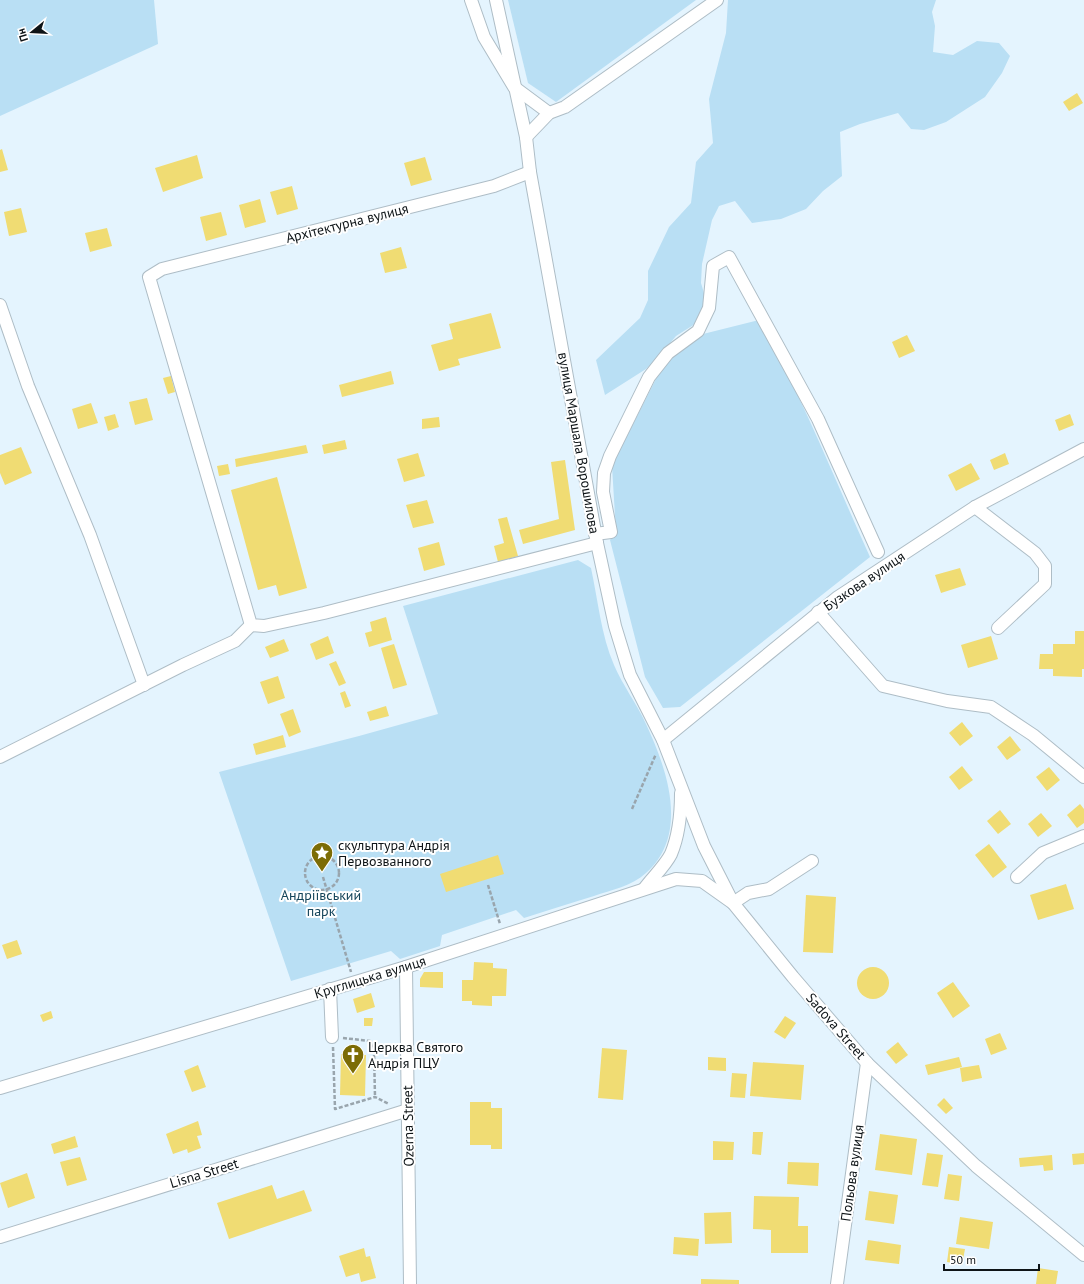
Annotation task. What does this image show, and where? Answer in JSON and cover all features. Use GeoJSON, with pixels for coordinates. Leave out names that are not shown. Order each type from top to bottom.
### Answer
{"type":"FeatureCollection","features":[{"type":"Feature","properties":{"kind":"street"},"geometry":{"type":"LineString","coordinates":[[471,0],[484,37],[514,87],[550,113]]}},
{"type":"Feature","properties":{"kind":"street","name":"вулиця Маршала Ворошилова"},"geometry":{"type":"LineString","coordinates":[[496,0],[526,137],[530,172],[596,538],[615,626],[630,675],[663,740]]}},
{"type":"Feature","properties":{"kind":"street"},"geometry":{"type":"LineString","coordinates":[[526,137],[550,113],[565,107],[717,0]]}},
{"type":"Feature","properties":{"kind":"street","name":"Архітектурна вулиця"},"geometry":{"type":"LineString","coordinates":[[251,625],[149,277],[162,269],[494,186],[530,172]]}},
{"type":"Feature","properties":{"kind":"street"},"geometry":{"type":"LineString","coordinates":[[0,757],[235,641],[251,625],[264,626],[324,613],[596,538],[611,532],[603,492],[604,473],[610,456],[649,377],[668,353],[698,331],[709,308],[713,266],[729,257],[818,419],[878,552]]}},
{"type":"Feature","properties":{"kind":"street"},"geometry":{"type":"LineString","coordinates":[[0,305],[28,386],[90,535],[144,685]]}},
{"type":"Feature","properties":{"kind":"street","name":"Бузкова вулиця"},"geometry":{"type":"LineString","coordinates":[[663,740],[838,596],[975,507],[1084,449]]}},
{"type":"Feature","properties":{"kind":"street"},"geometry":{"type":"LineString","coordinates":[[975,507],[1035,553],[1045,566],[1045,584],[998,628]]}},
{"type":"Feature","properties":{"kind":"street"},"geometry":{"type":"LineString","coordinates":[[818,612],[883,686],[947,701],[991,707],[1033,736],[1084,777]]}},
{"type":"Feature","properties":{"kind":"street","name":"Sadova Street"},"geometry":{"type":"LineString","coordinates":[[663,740],[704,846],[733,903],[793,977],[867,1063],[976,1166],[1084,1255]]}},
{"type":"Feature","properties":{"kind":"street"},"geometry":{"type":"LineString","coordinates":[[644,889],[670,855],[677,836],[680,816],[681,786]]}},
{"type":"Feature","properties":{"kind":"street"},"geometry":{"type":"LineString","coordinates":[[1017,877],[1043,853],[1084,836]]}},
{"type":"Feature","properties":{"kind":"street"},"geometry":{"type":"LineString","coordinates":[[733,903],[748,893],[769,889],[812,861]]}},
{"type":"Feature","properties":{"kind":"street","name":"Круглицька вулиця"},"geometry":{"type":"LineString","coordinates":[[0,1088],[330,989],[406,968],[676,879],[692,879],[702,881],[733,903]]}},
{"type":"Feature","properties":{"kind":"street","name":"Ozerna Street"},"geometry":{"type":"LineString","coordinates":[[406,968],[410,1284]]}},
{"type":"Feature","properties":{"kind":"street"},"geometry":{"type":"LineString","coordinates":[[330,989],[332,1037]]}},
{"type":"Feature","properties":{"kind":"street","name":"Польова вулиця"},"geometry":{"type":"LineString","coordinates":[[837,1284],[867,1063]]}},
{"type":"Feature","properties":{"kind":"street","name":"Lisna Street"},"geometry":{"type":"LineString","coordinates":[[0,1237],[408,1110]]}},
{"type":"Feature","properties":{"kind":"path"},"geometry":{"type":"LineString","coordinates":[[632,809],[663,740]]}},
{"type":"Feature","properties":{"kind":"path"},"geometry":{"type":"LineString","coordinates":[[325,856],[335,862],[338,868],[337,879],[334,884],[327,889],[312,887],[305,878],[306,866],[314,858],[325,856]]}},
{"type":"Feature","properties":{"kind":"path"},"geometry":{"type":"LineString","coordinates":[[323,877],[354,982]]}},
{"type":"Feature","properties":{"kind":"path"},"geometry":{"type":"LineString","coordinates":[[488,885],[504,935]]}},
{"type":"Feature","properties":{"kind":"path"},"geometry":{"type":"LineString","coordinates":[[332,1037],[370,1041],[374,1051],[375,1097],[335,1109],[332,1037]]}},
{"type":"Feature","properties":{"kind":"green space"},"geometry":{"type":"Polygon","coordinates":[[[0,0],[154,0],[158,44],[0,116],[0,0]]]}},
{"type":"Feature","properties":{"kind":"green space"},"geometry":{"type":"Polygon","coordinates":[[[508,0],[696,0],[556,102],[528,83],[508,0]]]}},
{"type":"Feature","properties":{"kind":"green space"},"geometry":{"type":"Polygon","coordinates":[[[728,0],[936,0],[932,12],[935,26],[933,52],[953,55],[977,41],[999,43],[1010,56],[1002,73],[985,97],[946,122],[924,130],[911,129],[898,113],[860,124],[840,132],[842,176],[823,191],[806,209],[781,219],[752,223],[735,201],[719,206],[712,220],[702,264],[701,283],[706,300],[695,324],[676,336],[655,361],[646,369],[605,395],[596,360],[640,318],[648,300],[648,271],[669,227],[691,203],[696,162],[713,143],[709,99],[726,33],[728,0]]]}},
{"type":"Feature","properties":{"kind":"green space"},"geometry":{"type":"Polygon","coordinates":[[[759,320],[804,408],[870,557],[680,707],[663,708],[645,677],[610,540],[616,532],[612,466],[665,361],[703,334],[759,320]]]}},
{"type":"Feature","properties":{"kind":"green space","name":"Андріївський парк"},"geometry":{"type":"Polygon","coordinates":[[[578,560],[591,568],[603,630],[610,654],[618,673],[646,724],[661,761],[667,781],[671,821],[668,840],[659,857],[646,873],[634,881],[614,890],[524,918],[516,910],[442,935],[440,946],[400,959],[391,951],[291,981],[219,772],[438,714],[403,606],[578,560]]]}},
{"type":"Feature","properties":{"kind":"building"},"geometry":{"type":"Polygon","coordinates":[[[1077,93],[1083,103],[1069,111],[1063,102],[1077,93]]]}},
{"type":"Feature","properties":{"kind":"building"},"geometry":{"type":"Polygon","coordinates":[[[2,149],[8,170],[0,172],[0,150],[2,149]]]}},
{"type":"Feature","properties":{"kind":"building"},"geometry":{"type":"Polygon","coordinates":[[[197,155],[203,178],[163,192],[155,168],[197,155]]]}},
{"type":"Feature","properties":{"kind":"building"},"geometry":{"type":"Polygon","coordinates":[[[425,157],[432,180],[411,186],[404,163],[425,157]]]}},
{"type":"Feature","properties":{"kind":"building"},"geometry":{"type":"Polygon","coordinates":[[[292,186],[298,209],[277,215],[270,192],[292,186]]]}},
{"type":"Feature","properties":{"kind":"building"},"geometry":{"type":"Polygon","coordinates":[[[260,199],[266,222],[245,228],[239,205],[260,199]]]}},
{"type":"Feature","properties":{"kind":"building"},"geometry":{"type":"Polygon","coordinates":[[[21,208],[27,232],[9,236],[4,212],[21,208]]]}},
{"type":"Feature","properties":{"kind":"building"},"geometry":{"type":"Polygon","coordinates":[[[221,212],[227,235],[206,241],[200,217],[221,212]]]}},
{"type":"Feature","properties":{"kind":"building"},"geometry":{"type":"Polygon","coordinates":[[[107,228],[112,246],[90,252],[85,233],[107,228]]]}},
{"type":"Feature","properties":{"kind":"building"},"geometry":{"type":"Polygon","coordinates":[[[401,247],[407,268],[385,273],[380,253],[401,247]]]}},
{"type":"Feature","properties":{"kind":"building"},"geometry":{"type":"Polygon","coordinates":[[[491,313],[501,348],[458,359],[460,365],[439,371],[431,345],[453,339],[449,324],[491,313]]]}},
{"type":"Feature","properties":{"kind":"building"},"geometry":{"type":"Polygon","coordinates":[[[907,335],[915,351],[899,358],[892,342],[907,335]]]}},
{"type":"Feature","properties":{"kind":"building"},"geometry":{"type":"Polygon","coordinates":[[[391,371],[394,384],[342,397],[339,385],[391,371]]]}},
{"type":"Feature","properties":{"kind":"building"},"geometry":{"type":"Polygon","coordinates":[[[171,376],[175,392],[168,394],[163,378],[171,376]]]}},
{"type":"Feature","properties":{"kind":"building"},"geometry":{"type":"Polygon","coordinates":[[[147,398],[153,420],[135,425],[129,402],[147,398]]]}},
{"type":"Feature","properties":{"kind":"building"},"geometry":{"type":"Polygon","coordinates":[[[91,403],[98,423],[78,429],[72,409],[91,403]]]}},
{"type":"Feature","properties":{"kind":"building"},"geometry":{"type":"Polygon","coordinates":[[[115,414],[119,427],[108,431],[104,417],[115,414]]]}},
{"type":"Feature","properties":{"kind":"building"},"geometry":{"type":"Polygon","coordinates":[[[1070,414],[1074,425],[1059,431],[1055,420],[1070,414]]]}},
{"type":"Feature","properties":{"kind":"building"},"geometry":{"type":"Polygon","coordinates":[[[439,417],[440,427],[422,429],[422,419],[439,417]]]}},
{"type":"Feature","properties":{"kind":"building"},"geometry":{"type":"Polygon","coordinates":[[[345,440],[347,449],[324,454],[322,445],[345,440]]]}},
{"type":"Feature","properties":{"kind":"building"},"geometry":{"type":"Polygon","coordinates":[[[306,445],[308,453],[236,467],[235,459],[306,445]]]}},
{"type":"Feature","properties":{"kind":"building"},"geometry":{"type":"Polygon","coordinates":[[[21,447],[32,473],[5,485],[0,473],[0,455],[21,447]]]}},
{"type":"Feature","properties":{"kind":"building"},"geometry":{"type":"Polygon","coordinates":[[[418,453],[425,476],[404,482],[397,459],[418,453]]]}},
{"type":"Feature","properties":{"kind":"building"},"geometry":{"type":"Polygon","coordinates":[[[1005,453],[1009,464],[994,470],[990,460],[1005,453]]]}},
{"type":"Feature","properties":{"kind":"building"},"geometry":{"type":"Polygon","coordinates":[[[565,460],[575,530],[523,544],[519,530],[559,519],[551,462],[565,460]]]}},
{"type":"Feature","properties":{"kind":"building"},"geometry":{"type":"Polygon","coordinates":[[[971,463],[980,479],[956,491],[948,475],[971,463]]]}},
{"type":"Feature","properties":{"kind":"building"},"geometry":{"type":"Polygon","coordinates":[[[228,464],[230,474],[219,476],[217,466],[228,464]]]}},
{"type":"Feature","properties":{"kind":"building"},"geometry":{"type":"Polygon","coordinates":[[[277,477],[307,588],[279,596],[276,585],[258,590],[231,490],[277,477]]]}},
{"type":"Feature","properties":{"kind":"building"},"geometry":{"type":"Polygon","coordinates":[[[427,500],[434,523],[413,528],[406,505],[427,500]]]}},
{"type":"Feature","properties":{"kind":"building"},"geometry":{"type":"Polygon","coordinates":[[[507,517],[518,556],[498,562],[494,546],[504,543],[498,519],[507,517]]]}},
{"type":"Feature","properties":{"kind":"building"},"geometry":{"type":"Polygon","coordinates":[[[439,542],[445,565],[424,571],[418,548],[439,542]]]}},
{"type":"Feature","properties":{"kind":"building"},"geometry":{"type":"Polygon","coordinates":[[[960,568],[966,585],[941,593],[935,575],[960,568]]]}},
{"type":"Feature","properties":{"kind":"building"},"geometry":{"type":"Polygon","coordinates":[[[386,617],[392,640],[369,647],[365,633],[372,631],[370,622],[386,617]]]}},
{"type":"Feature","properties":{"kind":"building"},"geometry":{"type":"Polygon","coordinates":[[[1075,631],[1084,631],[1084,669],[1082,669],[1082,677],[1053,676],[1053,669],[1039,669],[1040,654],[1053,654],[1053,644],[1075,644],[1075,631]]]}},
{"type":"Feature","properties":{"kind":"building"},"geometry":{"type":"Polygon","coordinates":[[[328,636],[334,653],[316,660],[310,644],[328,636]]]}},
{"type":"Feature","properties":{"kind":"building"},"geometry":{"type":"Polygon","coordinates":[[[991,636],[998,659],[968,668],[961,645],[991,636]]]}},
{"type":"Feature","properties":{"kind":"building"},"geometry":{"type":"Polygon","coordinates":[[[284,639],[289,651],[270,658],[265,647],[284,639]]]}},
{"type":"Feature","properties":{"kind":"building"},"geometry":{"type":"Polygon","coordinates":[[[394,644],[407,685],[393,689],[381,648],[394,644]]]}},
{"type":"Feature","properties":{"kind":"building"},"geometry":{"type":"Polygon","coordinates":[[[336,661],[346,683],[339,686],[329,664],[336,661]]]}},
{"type":"Feature","properties":{"kind":"building"},"geometry":{"type":"Polygon","coordinates":[[[278,676],[285,698],[268,704],[260,682],[278,676]]]}},
{"type":"Feature","properties":{"kind":"building"},"geometry":{"type":"Polygon","coordinates":[[[345,691],[351,706],[345,708],[340,693],[345,691]]]}},
{"type":"Feature","properties":{"kind":"building"},"geometry":{"type":"Polygon","coordinates":[[[386,706],[389,716],[370,721],[367,712],[386,706]]]}},
{"type":"Feature","properties":{"kind":"building"},"geometry":{"type":"Polygon","coordinates":[[[293,709],[301,732],[289,737],[280,714],[293,709]]]}},
{"type":"Feature","properties":{"kind":"building"},"geometry":{"type":"Polygon","coordinates":[[[962,722],[973,736],[960,746],[949,733],[962,722]]]}},
{"type":"Feature","properties":{"kind":"building"},"geometry":{"type":"Polygon","coordinates":[[[283,735],[286,747],[256,755],[253,744],[283,735]]]}},
{"type":"Feature","properties":{"kind":"building"},"geometry":{"type":"Polygon","coordinates":[[[1010,736],[1021,750],[1007,760],[997,747],[1010,736]]]}},
{"type":"Feature","properties":{"kind":"building"},"geometry":{"type":"Polygon","coordinates":[[[962,766],[973,780],[959,790],[949,777],[962,766]]]}},
{"type":"Feature","properties":{"kind":"building"},"geometry":{"type":"Polygon","coordinates":[[[1049,767],[1060,780],[1047,791],[1036,777],[1049,767]]]}},
{"type":"Feature","properties":{"kind":"building"},"geometry":{"type":"Polygon","coordinates":[[[1080,804],[1084,809],[1084,823],[1077,828],[1067,815],[1080,804]]]}},
{"type":"Feature","properties":{"kind":"building"},"geometry":{"type":"Polygon","coordinates":[[[1000,810],[1011,824],[998,834],[987,821],[1000,810]]]}},
{"type":"Feature","properties":{"kind":"building"},"geometry":{"type":"Polygon","coordinates":[[[1041,813],[1052,826],[1038,837],[1028,824],[1041,813]]]}},
{"type":"Feature","properties":{"kind":"building"},"geometry":{"type":"Polygon","coordinates":[[[989,844],[1007,867],[993,878],[975,855],[989,844]]]}},
{"type":"Feature","properties":{"kind":"building"},"geometry":{"type":"Polygon","coordinates":[[[498,855],[504,874],[446,892],[440,874],[498,855]]]}},
{"type":"Feature","properties":{"kind":"building"},"geometry":{"type":"Polygon","coordinates":[[[1066,884],[1074,909],[1038,920],[1030,895],[1066,884]]]}},
{"type":"Feature","properties":{"kind":"building"},"geometry":{"type":"Polygon","coordinates":[[[806,895],[836,897],[833,953],[803,952],[806,895]]]}},
{"type":"Feature","properties":{"kind":"building"},"geometry":{"type":"Polygon","coordinates":[[[17,940],[22,954],[7,959],[2,945],[17,940]]]}},
{"type":"Feature","properties":{"kind":"building"},"geometry":{"type":"Polygon","coordinates":[[[474,962],[493,963],[493,968],[507,969],[506,996],[492,996],[492,1006],[472,1005],[472,1001],[462,1001],[462,980],[473,980],[474,962]]]}},
{"type":"Feature","properties":{"kind":"building"},"geometry":{"type":"Polygon","coordinates":[[[870,967],[876,967],[886,974],[889,983],[888,989],[882,996],[876,999],[870,999],[860,992],[857,986],[857,980],[864,970],[870,967]]]}},
{"type":"Feature","properties":{"kind":"building"},"geometry":{"type":"Polygon","coordinates":[[[424,972],[443,972],[443,988],[420,987],[420,979],[424,972]]]}},
{"type":"Feature","properties":{"kind":"building"},"geometry":{"type":"Polygon","coordinates":[[[953,982],[970,1006],[953,1018],[937,993],[953,982]]]}},
{"type":"Feature","properties":{"kind":"building"},"geometry":{"type":"Polygon","coordinates":[[[371,993],[375,1007],[357,1013],[353,999],[371,993]]]}},
{"type":"Feature","properties":{"kind":"building"},"geometry":{"type":"Polygon","coordinates":[[[51,1011],[53,1018],[43,1022],[40,1015],[51,1011]]]}},
{"type":"Feature","properties":{"kind":"building"},"geometry":{"type":"Polygon","coordinates":[[[785,1016],[796,1023],[785,1039],[774,1032],[785,1016]]]}},
{"type":"Feature","properties":{"kind":"building"},"geometry":{"type":"Polygon","coordinates":[[[364,1018],[373,1018],[372,1026],[364,1026],[364,1018]]]}},
{"type":"Feature","properties":{"kind":"building"},"geometry":{"type":"Polygon","coordinates":[[[1000,1033],[1007,1049],[991,1055],[985,1039],[1000,1033]]]}},
{"type":"Feature","properties":{"kind":"building"},"geometry":{"type":"Polygon","coordinates":[[[898,1042],[908,1055],[896,1064],[886,1052],[898,1042]]]}},
{"type":"Feature","properties":{"kind":"building"},"geometry":{"type":"Polygon","coordinates":[[[602,1048],[627,1050],[623,1100],[598,1098],[602,1048]]]}},
{"type":"Feature","properties":{"kind":"building","name":"Церква Святого Андрія ПЦУ"},"geometry":{"type":"Polygon","coordinates":[[[341,1054],[366,1055],[365,1096],[340,1095],[341,1054]]]}},
{"type":"Feature","properties":{"kind":"building"},"geometry":{"type":"Polygon","coordinates":[[[708,1057],[726,1058],[726,1071],[708,1070],[708,1057]]]}},
{"type":"Feature","properties":{"kind":"building"},"geometry":{"type":"Polygon","coordinates":[[[959,1057],[962,1067],[928,1075],[925,1065],[959,1057]]]}},
{"type":"Feature","properties":{"kind":"building"},"geometry":{"type":"Polygon","coordinates":[[[753,1062],[804,1065],[801,1100],[750,1096],[753,1062]]]}},
{"type":"Feature","properties":{"kind":"building"},"geometry":{"type":"Polygon","coordinates":[[[198,1065],[206,1087],[192,1092],[184,1071],[198,1065]]]}},
{"type":"Feature","properties":{"kind":"building"},"geometry":{"type":"Polygon","coordinates":[[[979,1065],[982,1078],[962,1082],[960,1068],[979,1065]]]}},
{"type":"Feature","properties":{"kind":"building"},"geometry":{"type":"Polygon","coordinates":[[[732,1073],[747,1074],[745,1098],[730,1097],[732,1073]]]}},
{"type":"Feature","properties":{"kind":"building"},"geometry":{"type":"Polygon","coordinates":[[[944,1098],[953,1108],[946,1114],[937,1105],[944,1098]]]}},
{"type":"Feature","properties":{"kind":"building"},"geometry":{"type":"Polygon","coordinates":[[[470,1102],[491,1102],[491,1108],[502,1108],[502,1149],[491,1149],[491,1145],[470,1145],[470,1102]]]}},
{"type":"Feature","properties":{"kind":"building"},"geometry":{"type":"Polygon","coordinates":[[[198,1121],[202,1135],[197,1136],[201,1148],[188,1153],[187,1149],[173,1154],[166,1134],[198,1121]]]}},
{"type":"Feature","properties":{"kind":"building"},"geometry":{"type":"Polygon","coordinates":[[[753,1132],[763,1132],[761,1155],[752,1154],[753,1132]]]}},
{"type":"Feature","properties":{"kind":"building"},"geometry":{"type":"Polygon","coordinates":[[[880,1134],[917,1139],[912,1175],[875,1170],[880,1134]]]}},
{"type":"Feature","properties":{"kind":"building"},"geometry":{"type":"Polygon","coordinates":[[[75,1136],[78,1147],[54,1154],[51,1144],[75,1136]]]}},
{"type":"Feature","properties":{"kind":"building"},"geometry":{"type":"Polygon","coordinates":[[[713,1141],[734,1142],[733,1160],[713,1160],[713,1141]]]}},
{"type":"Feature","properties":{"kind":"building"},"geometry":{"type":"Polygon","coordinates":[[[927,1153],[943,1155],[938,1187],[922,1185],[927,1153]]]}},
{"type":"Feature","properties":{"kind":"building"},"geometry":{"type":"Polygon","coordinates":[[[1084,1153],[1084,1164],[1073,1165],[1072,1154],[1084,1153]]]}},
{"type":"Feature","properties":{"kind":"building"},"geometry":{"type":"Polygon","coordinates":[[[1052,1155],[1053,1170],[1044,1171],[1043,1165],[1020,1167],[1019,1158],[1052,1155]]]}},
{"type":"Feature","properties":{"kind":"building"},"geometry":{"type":"Polygon","coordinates":[[[80,1157],[87,1180],[67,1186],[60,1162],[80,1157]]]}},
{"type":"Feature","properties":{"kind":"building"},"geometry":{"type":"Polygon","coordinates":[[[788,1162],[819,1163],[818,1186],[787,1184],[788,1162]]]}},
{"type":"Feature","properties":{"kind":"building"},"geometry":{"type":"Polygon","coordinates":[[[27,1173],[35,1198],[8,1208],[0,1183],[27,1173]]]}},
{"type":"Feature","properties":{"kind":"building"},"geometry":{"type":"Polygon","coordinates":[[[948,1174],[962,1176],[959,1201],[944,1199],[948,1174]]]}},
{"type":"Feature","properties":{"kind":"building"},"geometry":{"type":"Polygon","coordinates":[[[272,1185],[277,1199],[304,1190],[312,1211],[229,1239],[217,1203],[272,1185]]]}},
{"type":"Feature","properties":{"kind":"building"},"geometry":{"type":"Polygon","coordinates":[[[869,1191],[898,1195],[894,1224],[865,1220],[869,1191]]]}},
{"type":"Feature","properties":{"kind":"building"},"geometry":{"type":"Polygon","coordinates":[[[754,1196],[799,1197],[798,1226],[808,1226],[808,1253],[771,1253],[771,1230],[753,1229],[754,1196]]]}},
{"type":"Feature","properties":{"kind":"building"},"geometry":{"type":"Polygon","coordinates":[[[731,1212],[732,1243],[705,1244],[704,1213],[731,1212]]]}},
{"type":"Feature","properties":{"kind":"building"},"geometry":{"type":"Polygon","coordinates":[[[960,1217],[993,1222],[989,1249],[956,1244],[960,1217]]]}},
{"type":"Feature","properties":{"kind":"building"},"geometry":{"type":"Polygon","coordinates":[[[674,1237],[699,1239],[698,1256],[673,1254],[674,1237]]]}},
{"type":"Feature","properties":{"kind":"building"},"geometry":{"type":"Polygon","coordinates":[[[868,1240],[901,1245],[899,1264],[865,1260],[868,1240]]]}},
{"type":"Feature","properties":{"kind":"building"},"geometry":{"type":"Polygon","coordinates":[[[949,1247],[965,1249],[962,1265],[947,1262],[949,1247]]]}},
{"type":"Feature","properties":{"kind":"building"},"geometry":{"type":"Polygon","coordinates":[[[364,1248],[366,1257],[370,1256],[376,1278],[361,1282],[359,1273],[346,1277],[339,1256],[364,1248]]]}},
{"type":"Feature","properties":{"kind":"building"},"geometry":{"type":"Polygon","coordinates":[[[1038,1268],[1058,1271],[1056,1284],[1036,1284],[1038,1268]]]}},
{"type":"Feature","properties":{"kind":"building"},"geometry":{"type":"Polygon","coordinates":[[[701,1279],[739,1280],[739,1284],[701,1284],[701,1279]]]}},
{"type":"Feature","properties":{"kind":"place","name":"скульптура Андрія Первозванного"},"geometry":{"type":"Point","coordinates":[322,872]}},
{"type":"Feature","properties":{"kind":"place","name":"Церква Святого Андрія ПЦУ"},"geometry":{"type":"Point","coordinates":[353,1074]}}]}
